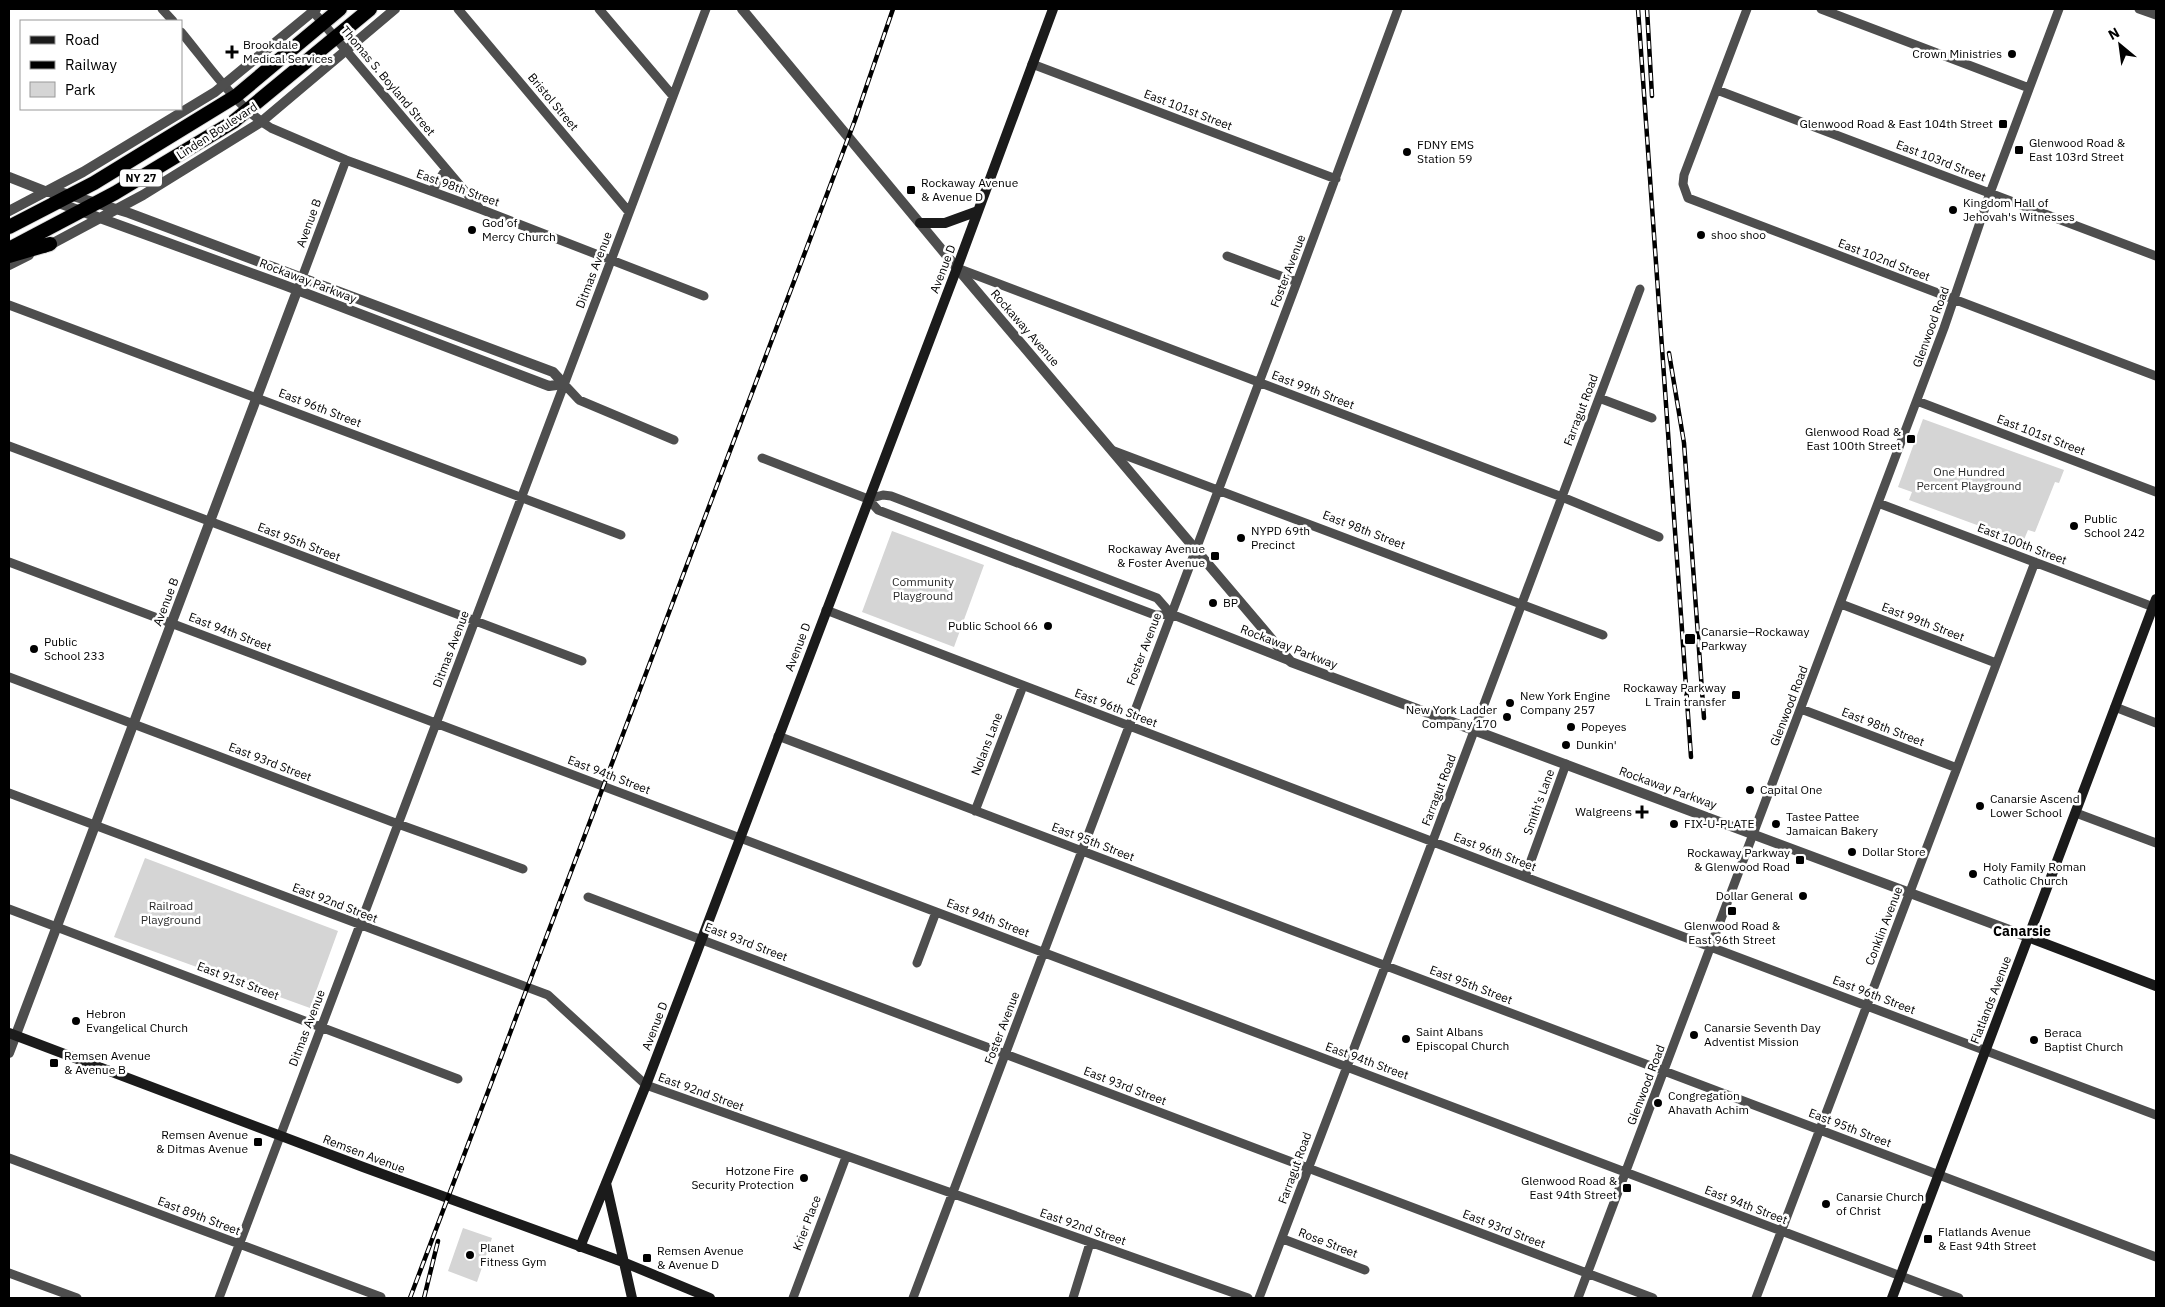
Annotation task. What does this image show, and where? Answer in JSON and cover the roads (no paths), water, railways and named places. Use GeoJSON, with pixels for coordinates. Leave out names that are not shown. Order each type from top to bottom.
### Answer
{"type":"FeatureCollection","features":[{"type":"Feature","properties":{"kind":"highway","name":"Linden Boulevard"},"geometry":{"type":"LineString","coordinates":[[9,227],[51,197],[71,195],[94,183],[236,96],[340,9]]}},
{"type":"Feature","properties":{"kind":"highway","name":"Linden Boulevard"},"geometry":{"type":"LineString","coordinates":[[9,249],[83,211],[154,170],[249,110],[370,9]]}},
{"type":"Feature","properties":{"kind":"highway"},"geometry":{"type":"LineString","coordinates":[[9,256],[50,244]]}},
{"type":"Feature","properties":{"kind":"main road","name":"Avenue D"},"geometry":{"type":"LineString","coordinates":[[580,1247],[646,1086],[957,268],[1053,9]]}},
{"type":"Feature","properties":{"kind":"main road"},"geometry":{"type":"LineString","coordinates":[[920,223],[945,223],[978,211]]}},
{"type":"Feature","properties":{"kind":"main road","name":"Flatlands Avenue"},"geometry":{"type":"LineString","coordinates":[[1892,1298],[2155,605]]}},
{"type":"Feature","properties":{"kind":"main road","name":"Rockaway Parkway"},"geometry":{"type":"LineString","coordinates":[[2028,937],[2156,985]]}},
{"type":"Feature","properties":{"kind":"main road","name":"Remsen Avenue"},"geometry":{"type":"LineString","coordinates":[[12,1034],[280,1136],[623,1262],[710,1298]]}},
{"type":"Feature","properties":{"kind":"main road"},"geometry":{"type":"LineString","coordinates":[[606,1183],[632,1298]]}},
{"type":"Feature","properties":{"kind":"street"},"geometry":{"type":"LineString","coordinates":[[162,9],[172,20]]}},
{"type":"Feature","properties":{"kind":"street","name":"Linden Boulevard"},"geometry":{"type":"LineString","coordinates":[[9,265],[116,209],[261,122],[395,9]]}},
{"type":"Feature","properties":{"kind":"street","name":"Bristol Street"},"geometry":{"type":"LineString","coordinates":[[458,9],[629,212]]}},
{"type":"Feature","properties":{"kind":"street"},"geometry":{"type":"LineString","coordinates":[[599,9],[673,96]]}},
{"type":"Feature","properties":{"kind":"street","name":"Ditmas Avenue"},"geometry":{"type":"LineString","coordinates":[[219,1298],[706,9]]}},
{"type":"Feature","properties":{"kind":"street","name":"Rockaway Avenue"},"geometry":{"type":"LineString","coordinates":[[742,9],[957,268],[1291,662]]}},
{"type":"Feature","properties":{"kind":"street","name":"Foster Avenue"},"geometry":{"type":"LineString","coordinates":[[913,1298],[1336,179],[1398,9]]}},
{"type":"Feature","properties":{"kind":"street"},"geometry":{"type":"LineString","coordinates":[[1717,90],[1747,9]]}},
{"type":"Feature","properties":{"kind":"street"},"geometry":{"type":"LineString","coordinates":[[1821,9],[2030,88]]}},
{"type":"Feature","properties":{"kind":"street","name":"Glenwood Road"},"geometry":{"type":"LineString","coordinates":[[1578,1298],[1917,401],[1990,193],[2059,9]]}},
{"type":"Feature","properties":{"kind":"street"},"geometry":{"type":"LineString","coordinates":[[2139,9],[2156,15]]}},
{"type":"Feature","properties":{"kind":"street","name":"Thomas S. Boyland Street"},"geometry":{"type":"LineString","coordinates":[[313,10],[480,209]]}},
{"type":"Feature","properties":{"kind":"street","name":"Linden Boulevard"},"geometry":{"type":"LineString","coordinates":[[9,211],[51,197],[83,172],[225,84],[313,10]]}},
{"type":"Feature","properties":{"kind":"street"},"geometry":{"type":"LineString","coordinates":[[182,33],[225,84],[261,122]]}},
{"type":"Feature","properties":{"kind":"street","name":"East 101st Street"},"geometry":{"type":"LineString","coordinates":[[1032,64],[1336,179]]}},
{"type":"Feature","properties":{"kind":"street","name":"East 103rd Street"},"geometry":{"type":"LineString","coordinates":[[1717,90],[2156,256]]}},
{"type":"Feature","properties":{"kind":"street","name":"East 102nd Street"},"geometry":{"type":"LineString","coordinates":[[1717,90],[1684,175],[1683,184],[1688,198],[2156,376]]}},
{"type":"Feature","properties":{"kind":"street","name":"East 98th Street"},"geometry":{"type":"LineString","coordinates":[[261,122],[346,160],[480,209],[704,296]]}},
{"type":"Feature","properties":{"kind":"street","name":"Avenue B"},"geometry":{"type":"LineString","coordinates":[[9,1053],[12,1034],[57,927],[346,160]]}},
{"type":"Feature","properties":{"kind":"street"},"geometry":{"type":"LineString","coordinates":[[432,192],[446,169]]}},
{"type":"Feature","properties":{"kind":"street","name":"Rockaway Parkway"},"geometry":{"type":"LineString","coordinates":[[9,177],[83,211],[549,386],[564,384]]}},
{"type":"Feature","properties":{"kind":"street","name":"Rockaway Parkway"},"geometry":{"type":"LineString","coordinates":[[71,195],[116,209],[553,372],[579,400],[674,440]]}},
{"type":"Feature","properties":{"kind":"street"},"geometry":{"type":"LineString","coordinates":[[1227,256],[1297,282]]}},
{"type":"Feature","properties":{"kind":"street","name":"East 99th Street"},"geometry":{"type":"LineString","coordinates":[[957,268],[1562,497],[1659,537]]}},
{"type":"Feature","properties":{"kind":"street","name":"Farragut Road"},"geometry":{"type":"LineString","coordinates":[[1259,1298],[1433,842],[1640,289]]}},
{"type":"Feature","properties":{"kind":"street","name":"East 96th Street"},"geometry":{"type":"LineString","coordinates":[[9,305],[621,535]]}},
{"type":"Feature","properties":{"kind":"street"},"geometry":{"type":"LineString","coordinates":[[1599,398],[1652,418]]}},
{"type":"Feature","properties":{"kind":"street","name":"East 101st Street"},"geometry":{"type":"LineString","coordinates":[[1917,401],[2156,492]]}},
{"type":"Feature","properties":{"kind":"street","name":"East 95th Street"},"geometry":{"type":"LineString","coordinates":[[9,446],[582,661]]}},
{"type":"Feature","properties":{"kind":"street","name":"East 98th Street"},"geometry":{"type":"LineString","coordinates":[[1114,451],[1603,635]]}},
{"type":"Feature","properties":{"kind":"street","name":"Rockaway Parkway"},"geometry":{"type":"LineString","coordinates":[[762,458],[868,499],[878,510],[1154,615],[1171,614],[1291,662],[2028,937]]}},
{"type":"Feature","properties":{"kind":"street","name":"Rockaway Parkway"},"geometry":{"type":"LineString","coordinates":[[868,499],[883,495],[891,496],[1157,598],[1171,614]]}},
{"type":"Feature","properties":{"kind":"street","name":"East 100th Street"},"geometry":{"type":"LineString","coordinates":[[1878,503],[2155,605]]}},
{"type":"Feature","properties":{"kind":"street","name":"East 94th Street"},"geometry":{"type":"LineString","coordinates":[[9,562],[1959,1298]]}},
{"type":"Feature","properties":{"kind":"street","name":"Conklin Avenue"},"geometry":{"type":"LineString","coordinates":[[1756,1298],[2035,562]]}},
{"type":"Feature","properties":{"kind":"street","name":"East 99th Street"},"geometry":{"type":"LineString","coordinates":[[1841,604],[1996,663]]}},
{"type":"Feature","properties":{"kind":"street","name":"East 96th Street"},"geometry":{"type":"LineString","coordinates":[[826,610],[1129,727],[2156,1115]]}},
{"type":"Feature","properties":{"kind":"street","name":"East 93rd Street"},"geometry":{"type":"LineString","coordinates":[[9,677],[398,824],[523,869]]}},
{"type":"Feature","properties":{"kind":"street","name":"Nolans Lane"},"geometry":{"type":"LineString","coordinates":[[975,811],[1023,686]]}},
{"type":"Feature","properties":{"kind":"street"},"geometry":{"type":"LineString","coordinates":[[2116,707],[2156,723]]}},
{"type":"Feature","properties":{"kind":"street","name":"East 98th Street"},"geometry":{"type":"LineString","coordinates":[[1801,709],[1957,768]]}},
{"type":"Feature","properties":{"kind":"street","name":"East 95th Street"},"geometry":{"type":"LineString","coordinates":[[778,736],[2156,1257]]}},
{"type":"Feature","properties":{"kind":"street","name":"Smith's Lane"},"geometry":{"type":"LineString","coordinates":[[1525,877],[1566,764]]}},
{"type":"Feature","properties":{"kind":"street","name":"East 92nd Street"},"geometry":{"type":"LineString","coordinates":[[9,793],[359,926],[548,995],[646,1086],[1248,1298]]}},
{"type":"Feature","properties":{"kind":"street"},"geometry":{"type":"LineString","coordinates":[[2076,813],[2156,843]]}},
{"type":"Feature","properties":{"kind":"street","name":"East 93rd Street"},"geometry":{"type":"LineString","coordinates":[[588,897],[1652,1298]]}},
{"type":"Feature","properties":{"kind":"street","name":"East 91st Street"},"geometry":{"type":"LineString","coordinates":[[9,909],[458,1078]]}},
{"type":"Feature","properties":{"kind":"street"},"geometry":{"type":"LineString","coordinates":[[917,963],[936,912]]}},
{"type":"Feature","properties":{"kind":"street","name":"Krier Place"},"geometry":{"type":"LineString","coordinates":[[793,1298],[846,1157]]}},
{"type":"Feature","properties":{"kind":"street","name":"East 89th Street"},"geometry":{"type":"LineString","coordinates":[[9,1158],[381,1297]]}},
{"type":"Feature","properties":{"kind":"street","name":"Rose Street"},"geometry":{"type":"LineString","coordinates":[[1283,1239],[1365,1270]]}},
{"type":"Feature","properties":{"kind":"street"},"geometry":{"type":"LineString","coordinates":[[1073,1298],[1090,1243]]}},
{"type":"Feature","properties":{"kind":"street"},"geometry":{"type":"LineString","coordinates":[[9,1273],[77,1298]]}},
{"type":"Feature","properties":{"kind":"railway"},"geometry":{"type":"LineString","coordinates":[[410,1298],[855,120],[893,9]]}},
{"type":"Feature","properties":{"kind":"railway"},"geometry":{"type":"LineString","coordinates":[[1638,9],[1691,757]]}},
{"type":"Feature","properties":{"kind":"railway"},"geometry":{"type":"LineString","coordinates":[[1647,9],[1652,96]]}},
{"type":"Feature","properties":{"kind":"railway"},"geometry":{"type":"LineString","coordinates":[[1669,353],[1684,443],[1704,718]]}},
{"type":"Feature","properties":{"kind":"railway"},"geometry":{"type":"LineString","coordinates":[[424,1298],[438,1241]]}},
{"type":"Feature","properties":{"kind":"place","name":"Brookdale Medical Services"},"geometry":{"type":"Point","coordinates":[232,52]}},
{"type":"Feature","properties":{"kind":"place","name":"Crown Ministries"},"geometry":{"type":"Point","coordinates":[2012,54]}},
{"type":"Feature","properties":{"kind":"place","name":"Glenwood Road & East 104th Street"},"geometry":{"type":"Point","coordinates":[2003,124]}},
{"type":"Feature","properties":{"kind":"place","name":"Glenwood Road & East 103rd Street"},"geometry":{"type":"Point","coordinates":[2019,150]}},
{"type":"Feature","properties":{"kind":"place","name":"FDNY EMS Station 59"},"geometry":{"type":"Point","coordinates":[1407,152]}},
{"type":"Feature","properties":{"kind":"place","name":"Rockaway Avenue & Avenue D"},"geometry":{"type":"Point","coordinates":[911,190]}},
{"type":"Feature","properties":{"kind":"place","name":"Kingdom Hall of Jehovah's Witnesses"},"geometry":{"type":"Point","coordinates":[1953,210]}},
{"type":"Feature","properties":{"kind":"place","name":"God of Mercy Church"},"geometry":{"type":"Point","coordinates":[472,230]}},
{"type":"Feature","properties":{"kind":"place","name":"shoo shoo"},"geometry":{"type":"Point","coordinates":[1701,235]}},
{"type":"Feature","properties":{"kind":"place","name":"Glenwood Road & East 100th Street"},"geometry":{"type":"Point","coordinates":[1911,439]}},
{"type":"Feature","properties":{"kind":"place","name":"Public School 242"},"geometry":{"type":"Point","coordinates":[2074,526]}},
{"type":"Feature","properties":{"kind":"place","name":"NYPD 69th Precinct"},"geometry":{"type":"Point","coordinates":[1241,538]}},
{"type":"Feature","properties":{"kind":"place","name":"Rockaway Avenue & Foster Avenue"},"geometry":{"type":"Point","coordinates":[1215,556]}},
{"type":"Feature","properties":{"kind":"place","name":"BP"},"geometry":{"type":"Point","coordinates":[1213,603]}},
{"type":"Feature","properties":{"kind":"place","name":"Public School 66"},"geometry":{"type":"Point","coordinates":[1048,626]}},
{"type":"Feature","properties":{"kind":"place","name":"Canarsie–Rockaway Parkway"},"geometry":{"type":"Point","coordinates":[1690,639]}},
{"type":"Feature","properties":{"kind":"place","name":"Public School 233"},"geometry":{"type":"Point","coordinates":[34,649]}},
{"type":"Feature","properties":{"kind":"place","name":"Rockaway Parkway L Train transfer"},"geometry":{"type":"Point","coordinates":[1736,695]}},
{"type":"Feature","properties":{"kind":"place","name":"New York Engine Company 257"},"geometry":{"type":"Point","coordinates":[1510,703]}},
{"type":"Feature","properties":{"kind":"place","name":"New York Ladder Company 170"},"geometry":{"type":"Point","coordinates":[1507,717]}},
{"type":"Feature","properties":{"kind":"place","name":"Popeyes"},"geometry":{"type":"Point","coordinates":[1571,727]}},
{"type":"Feature","properties":{"kind":"place","name":"Dunkin'"},"geometry":{"type":"Point","coordinates":[1566,745]}},
{"type":"Feature","properties":{"kind":"place","name":"Capital One"},"geometry":{"type":"Point","coordinates":[1750,790]}},
{"type":"Feature","properties":{"kind":"place","name":"Canarsie Ascend Lower School"},"geometry":{"type":"Point","coordinates":[1980,806]}},
{"type":"Feature","properties":{"kind":"place","name":"Walgreens"},"geometry":{"type":"Point","coordinates":[1642,812]}},
{"type":"Feature","properties":{"kind":"place","name":"FIX-U-PLATE"},"geometry":{"type":"Point","coordinates":[1674,824]}},
{"type":"Feature","properties":{"kind":"place","name":"Tastee Pattee Jamaican Bakery"},"geometry":{"type":"Point","coordinates":[1776,824]}},
{"type":"Feature","properties":{"kind":"place","name":"Dollar Store"},"geometry":{"type":"Point","coordinates":[1852,852]}},
{"type":"Feature","properties":{"kind":"place","name":"Rockaway Parkway & Glenwood Road"},"geometry":{"type":"Point","coordinates":[1800,860]}},
{"type":"Feature","properties":{"kind":"place","name":"Holy Family Roman Catholic Church"},"geometry":{"type":"Point","coordinates":[1973,874]}},
{"type":"Feature","properties":{"kind":"place","name":"Dollar General"},"geometry":{"type":"Point","coordinates":[1803,896]}},
{"type":"Feature","properties":{"kind":"place","name":"Glenwood Road & East 96th Street"},"geometry":{"type":"Point","coordinates":[1732,911]}},
{"type":"Feature","properties":{"kind":"place","name":"Hebron Evangelical Church"},"geometry":{"type":"Point","coordinates":[76,1021]}},
{"type":"Feature","properties":{"kind":"place","name":"Canarsie Seventh Day Adventist Mission"},"geometry":{"type":"Point","coordinates":[1694,1035]}},
{"type":"Feature","properties":{"kind":"place","name":"Saint Albans Episcopal Church"},"geometry":{"type":"Point","coordinates":[1406,1039]}},
{"type":"Feature","properties":{"kind":"place","name":"Beraca Baptist Church"},"geometry":{"type":"Point","coordinates":[2034,1040]}},
{"type":"Feature","properties":{"kind":"place","name":"Remsen Avenue & Avenue B"},"geometry":{"type":"Point","coordinates":[54,1063]}},
{"type":"Feature","properties":{"kind":"place","name":"Congregation Ahavath Achim"},"geometry":{"type":"Point","coordinates":[1658,1103]}},
{"type":"Feature","properties":{"kind":"place","name":"Remsen Avenue & Ditmas Avenue"},"geometry":{"type":"Point","coordinates":[258,1142]}},
{"type":"Feature","properties":{"kind":"place","name":"Hotzone Fire Security Protection"},"geometry":{"type":"Point","coordinates":[804,1178]}},
{"type":"Feature","properties":{"kind":"place","name":"Glenwood Road & East 94th Street"},"geometry":{"type":"Point","coordinates":[1627,1188]}},
{"type":"Feature","properties":{"kind":"place","name":"Canarsie Church of Christ"},"geometry":{"type":"Point","coordinates":[1826,1204]}},
{"type":"Feature","properties":{"kind":"place","name":"Flatlands Avenue & East 94th Street"},"geometry":{"type":"Point","coordinates":[1928,1239]}},
{"type":"Feature","properties":{"kind":"place","name":"Planet Fitness Gym"},"geometry":{"type":"Point","coordinates":[470,1255]}},
{"type":"Feature","properties":{"kind":"place","name":"Remsen Avenue & Avenue D"},"geometry":{"type":"Point","coordinates":[647,1258]}},
{"type":"Feature","properties":{"kind":"district","name":"Canarsie"},"geometry":{"type":"Point","coordinates":[2022,931]}},
{"type":"Feature","properties":{"kind":"park label","name":"One Hundred Percent Playground"},"geometry":{"type":"Point","coordinates":[1969,479]}},
{"type":"Feature","properties":{"kind":"park label","name":"Community Playground"},"geometry":{"type":"Point","coordinates":[923,589]}},
{"type":"Feature","properties":{"kind":"park label","name":"Railroad Playground"},"geometry":{"type":"Point","coordinates":[171,913]}}]}
